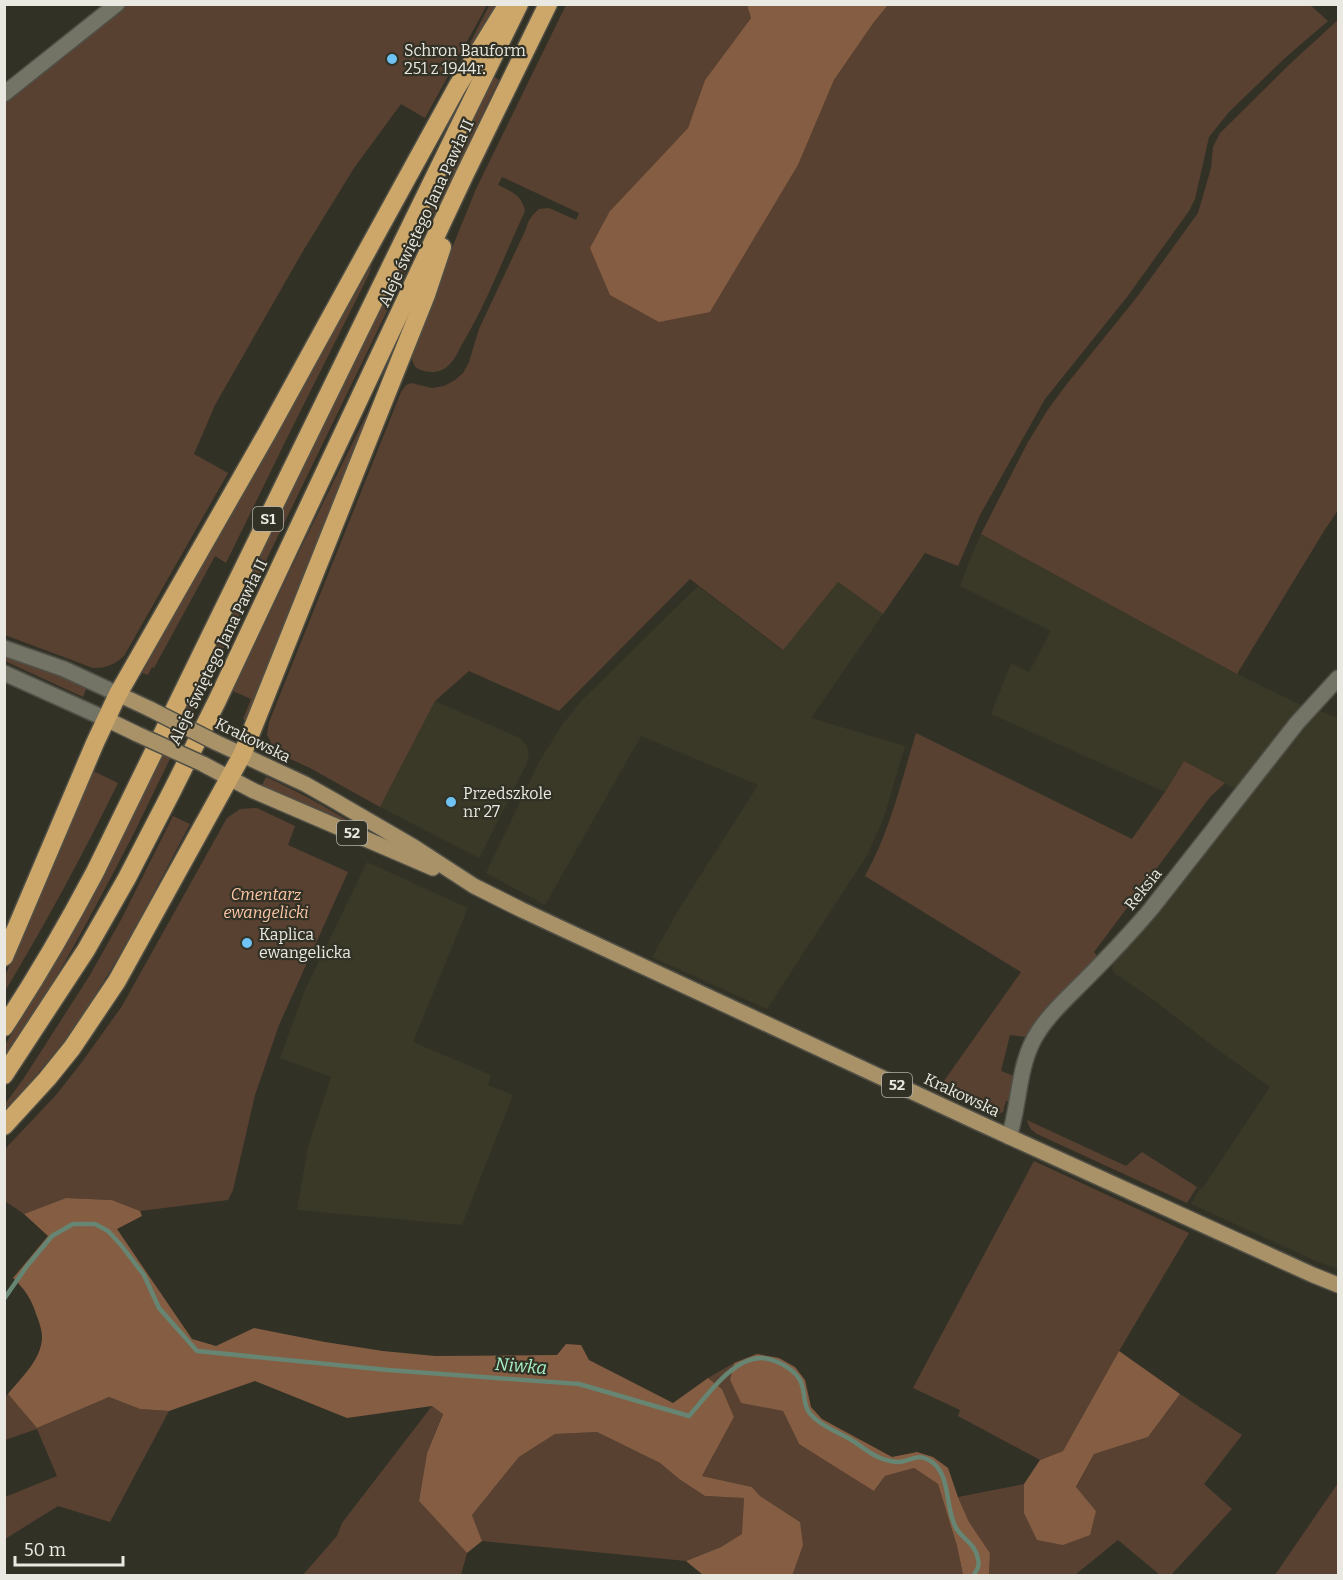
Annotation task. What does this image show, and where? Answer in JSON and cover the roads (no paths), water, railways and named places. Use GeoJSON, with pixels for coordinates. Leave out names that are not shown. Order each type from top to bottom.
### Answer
{"type":"FeatureCollection","features":[{"type":"Feature","properties":{"kind":"highway"},"geometry":{"type":"LineString","coordinates":[[4,957],[118,694],[267,433],[457,87],[508,4]]}},
{"type":"Feature","properties":{"kind":"highway","name":"Aleje świętego Jana Pawła II"},"geometry":{"type":"LineString","coordinates":[[4,1027],[62,934],[95,872],[519,4]]}},
{"type":"Feature","properties":{"kind":"highway","name":"Aleje świętego Jana Pawła II"},"geometry":{"type":"LineString","coordinates":[[4,1075],[86,950],[127,878],[172,791],[548,4]]}},
{"type":"Feature","properties":{"kind":"highway"},"geometry":{"type":"LineString","coordinates":[[4,1126],[72,1048],[117,981],[242,755],[426,295],[464,176]]}},
{"type":"Feature","properties":{"kind":"main road","name":"Krakowska"},"geometry":{"type":"LineString","coordinates":[[118,694],[304,784],[414,847],[474,886]]}},
{"type":"Feature","properties":{"kind":"main road","name":"Krakowska"},"geometry":{"type":"LineString","coordinates":[[106,719],[264,795],[474,886],[580,938],[1338,1286]]}},
{"type":"Feature","properties":{"kind":"street"},"geometry":{"type":"LineString","coordinates":[[4,94],[117,4]]}},
{"type":"Feature","properties":{"kind":"street","name":"Krakowska"},"geometry":{"type":"LineString","coordinates":[[4,648],[64,669],[118,694]]}},
{"type":"Feature","properties":{"kind":"street","name":"Krakowska"},"geometry":{"type":"LineString","coordinates":[[4,673],[106,719]]}},
{"type":"Feature","properties":{"kind":"street","name":"Reksia"},"geometry":{"type":"LineString","coordinates":[[1010,1137],[1027,1059],[1032,1043],[1043,1027],[1055,1011],[1151,909],[1297,723],[1338,678]]}},
{"type":"Feature","properties":{"kind":"waterway","name":"Niwka"},"geometry":{"type":"LineString","coordinates":[[4,1299],[52,1236],[73,1224],[95,1224],[108,1231],[121,1245],[144,1275],[159,1308],[197,1351],[388,1370],[579,1384],[689,1416],[721,1379],[741,1364],[751,1359],[772,1360],[788,1368],[797,1376],[808,1411],[822,1424],[881,1458],[902,1462],[920,1457],[936,1465],[944,1481],[955,1526],[971,1545],[979,1561],[973,1576]]}},
{"type":"Feature","properties":{"kind":"place","name":"Schron Bauform 251 z 1944r."},"geometry":{"type":"Point","coordinates":[392,59]}},
{"type":"Feature","properties":{"kind":"place","name":"Przedszkole nr 27"},"geometry":{"type":"Point","coordinates":[451,802]}},
{"type":"Feature","properties":{"kind":"place","name":"Kaplica ewangelicka"},"geometry":{"type":"Point","coordinates":[247,943]}},
{"type":"Feature","properties":{"kind":"park label","name":"Cmentarz ewangelicki"},"geometry":{"type":"Point","coordinates":[266,903]}}]}
